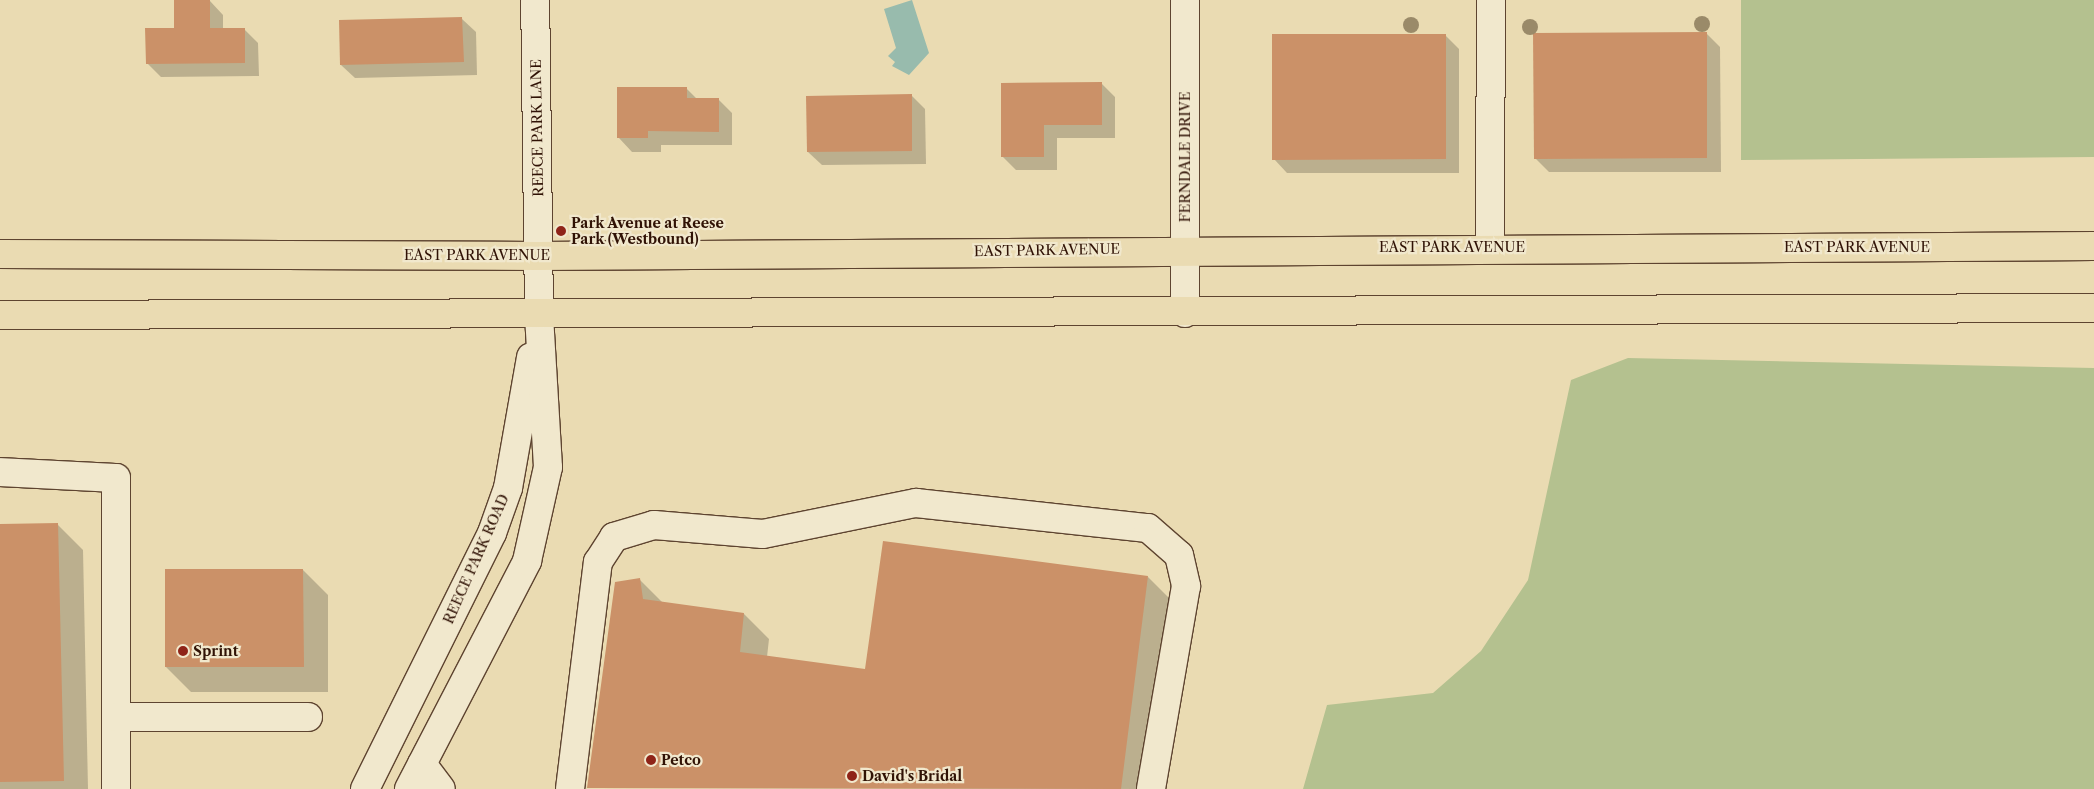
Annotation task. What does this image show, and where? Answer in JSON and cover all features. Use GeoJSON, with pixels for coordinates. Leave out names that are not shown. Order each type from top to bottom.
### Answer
{"type":"FeatureCollection","features":[{"type":"Feature","properties":{"kind":"main road","name":"EAST PARK AVENUE"},"geometry":{"type":"LineString","coordinates":[[0,254],[537,256],[1490,246],[2094,246]]}},
{"type":"Feature","properties":{"kind":"main road"},"geometry":{"type":"LineString","coordinates":[[0,315],[1185,313],[2094,308]]}},
{"type":"Feature","properties":{"kind":"street","name":"REECE PARK LANE"},"geometry":{"type":"LineString","coordinates":[[535,0],[537,256]]}},
{"type":"Feature","properties":{"kind":"street","name":"FERNDALE DRIVE"},"geometry":{"type":"LineString","coordinates":[[1185,0],[1185,313]]}},
{"type":"Feature","properties":{"kind":"street"},"geometry":{"type":"LineString","coordinates":[[1490,0],[1490,246]]}},
{"type":"Feature","properties":{"kind":"street","name":"REECE PARK ROAD"},"geometry":{"type":"LineString","coordinates":[[409,789],[527,561],[548,467],[537,256]]}},
{"type":"Feature","properties":{"kind":"street","name":"REECE PARK ROAD"},"geometry":{"type":"LineString","coordinates":[[365,789],[476,564],[508,488],[539,314]]}},
{"type":"Feature","properties":{"kind":"street"},"geometry":{"type":"LineString","coordinates":[[0,472],[116,478],[116,789]]}},
{"type":"Feature","properties":{"kind":"street"},"geometry":{"type":"LineString","coordinates":[[570,789],[598,562],[614,537],[654,525],[763,534],[916,503],[1148,528],[1179,555],[1186,586],[1151,789]]}},
{"type":"Feature","properties":{"kind":"street"},"geometry":{"type":"LineString","coordinates":[[116,717],[308,717]]}},
{"type":"Feature","properties":{"kind":"street"},"geometry":{"type":"LineString","coordinates":[[422,764],[441,789]]}},
{"type":"Feature","properties":{"kind":"green space"},"geometry":{"type":"Polygon","coordinates":[[[1741,0],[2094,0],[2094,157],[1741,160],[1741,0]]]}},
{"type":"Feature","properties":{"kind":"green space"},"geometry":{"type":"Polygon","coordinates":[[[1628,358],[2094,368],[2094,789],[1303,789],[1327,705],[1433,693],[1481,651],[1528,580],[1571,380],[1628,358]]]}},
{"type":"Feature","properties":{"kind":"shaded area"},"geometry":{"type":"Polygon","coordinates":[[[912,0],[929,53],[909,75],[892,66],[895,62],[888,56],[896,48],[884,9],[912,0]]]}},
{"type":"Feature","properties":{"kind":"building"},"geometry":{"type":"Polygon","coordinates":[[[174,0],[210,0],[210,28],[245,28],[245,63],[146,64],[145,28],[174,28],[174,0]]]}},
{"type":"Feature","properties":{"kind":"building"},"geometry":{"type":"Polygon","coordinates":[[[462,17],[464,62],[340,65],[339,20],[462,17]]]}},
{"type":"Feature","properties":{"kind":"building"},"geometry":{"type":"Polygon","coordinates":[[[1707,32],[1707,158],[1534,159],[1533,33],[1707,32]]]}},
{"type":"Feature","properties":{"kind":"building"},"geometry":{"type":"Polygon","coordinates":[[[1272,34],[1446,34],[1446,159],[1272,160],[1272,34]]]}},
{"type":"Feature","properties":{"kind":"building"},"geometry":{"type":"Polygon","coordinates":[[[1102,82],[1102,125],[1044,125],[1044,157],[1001,157],[1001,83],[1102,82]]]}},
{"type":"Feature","properties":{"kind":"building"},"geometry":{"type":"Polygon","coordinates":[[[617,87],[687,87],[687,98],[719,98],[719,132],[648,131],[648,138],[617,138],[617,87]]]}},
{"type":"Feature","properties":{"kind":"building"},"geometry":{"type":"Polygon","coordinates":[[[912,94],[912,151],[807,152],[806,96],[912,94]]]}},
{"type":"Feature","properties":{"kind":"building"},"geometry":{"type":"Polygon","coordinates":[[[58,523],[64,781],[0,782],[0,524],[58,523]]]}},
{"type":"Feature","properties":{"kind":"building"},"geometry":{"type":"Polygon","coordinates":[[[883,541],[1148,576],[1121,789],[587,788],[615,582],[640,578],[643,599],[744,613],[740,652],[865,669],[883,541]]]}},
{"type":"Feature","properties":{"kind":"building"},"geometry":{"type":"Polygon","coordinates":[[[165,569],[303,569],[304,667],[165,667],[165,569]]]}},
{"type":"Feature","properties":{"kind":"place","name":"Park Avenue at Reese Park (Westbound)"},"geometry":{"type":"Point","coordinates":[561,231]}},
{"type":"Feature","properties":{"kind":"place","name":"Sprint"},"geometry":{"type":"Point","coordinates":[183,651]}},
{"type":"Feature","properties":{"kind":"place","name":"Petco"},"geometry":{"type":"Point","coordinates":[651,760]}},
{"type":"Feature","properties":{"kind":"place","name":"David's Bridal"},"geometry":{"type":"Point","coordinates":[852,776]}}]}
